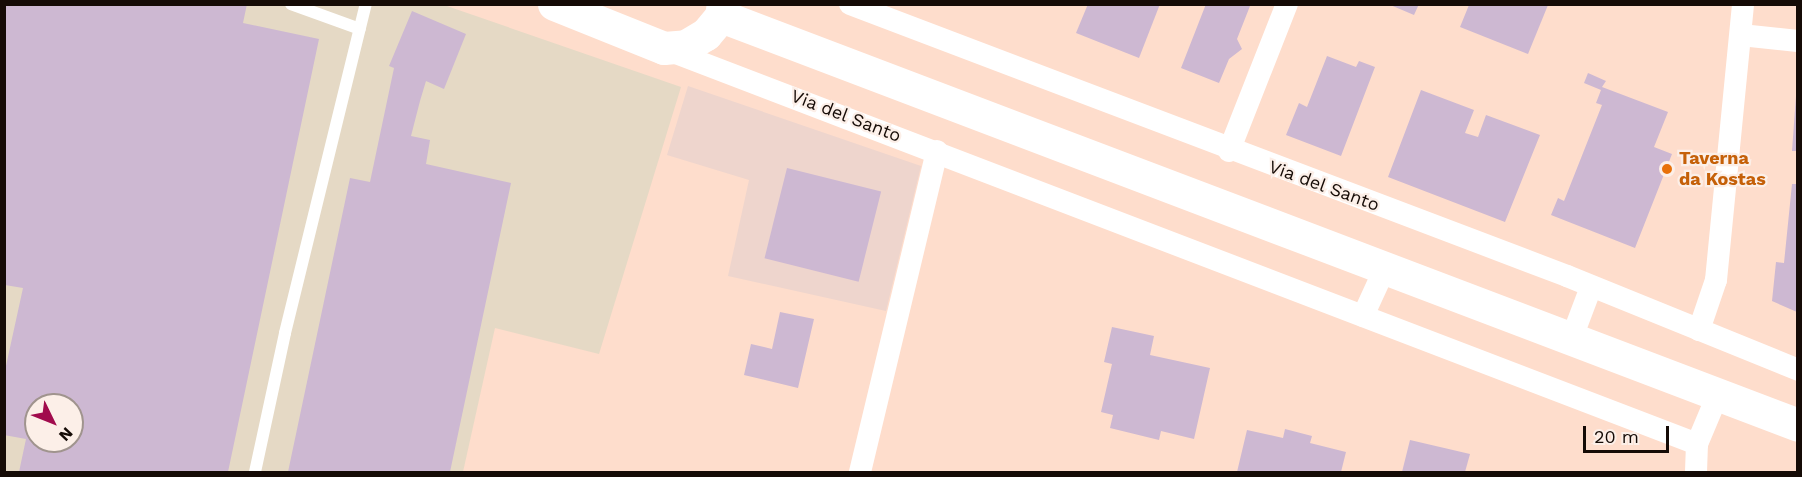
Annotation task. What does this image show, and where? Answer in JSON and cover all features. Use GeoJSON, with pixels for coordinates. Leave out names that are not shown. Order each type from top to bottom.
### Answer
{"type":"FeatureCollection","features":[{"type":"Feature","properties":{"kind":"street","name":"Via del Santo"},"geometry":{"type":"LineString","coordinates":[[554,4],[1697,444]]}},
{"type":"Feature","properties":{"kind":"street","name":"Via del Santo"},"geometry":{"type":"LineString","coordinates":[[850,4],[1229,151],[1592,287],[1797,370]]}},
{"type":"Feature","properties":{"kind":"street"},"geometry":{"type":"LineString","coordinates":[[1229,151],[1287,4]]}},
{"type":"Feature","properties":{"kind":"street"},"geometry":{"type":"LineString","coordinates":[[1699,330],[1716,280],[1743,4]]}},
{"type":"Feature","properties":{"kind":"street"},"geometry":{"type":"LineString","coordinates":[[664,48],[686,46],[706,34],[722,10],[1570,340],[1797,425]]}},
{"type":"Feature","properties":{"kind":"street"},"geometry":{"type":"LineString","coordinates":[[1741,35],[1797,41]]}},
{"type":"Feature","properties":{"kind":"street"},"geometry":{"type":"LineString","coordinates":[[860,472],[937,151]]}},
{"type":"Feature","properties":{"kind":"street"},"geometry":{"type":"LineString","coordinates":[[1363,316],[1385,268]]}},
{"type":"Feature","properties":{"kind":"street"},"geometry":{"type":"LineString","coordinates":[[1570,340],[1592,287]]}},
{"type":"Feature","properties":{"kind":"street"},"geometry":{"type":"LineString","coordinates":[[1696,472],[1697,444],[1718,394]]}},
{"type":"Feature","properties":{"kind":"lane"},"geometry":{"type":"LineString","coordinates":[[291,4],[360,29]]}},
{"type":"Feature","properties":{"kind":"lane"},"geometry":{"type":"LineString","coordinates":[[255,472],[366,4]]}},
{"type":"Feature","properties":{"kind":"shaded area"},"geometry":{"type":"Polygon","coordinates":[[[4,5],[444,5],[681,87],[599,354],[495,328],[463,472],[5,472],[4,5]]]}},
{"type":"Feature","properties":{"kind":"shaded area"},"geometry":{"type":"Polygon","coordinates":[[[688,86],[921,166],[886,311],[728,276],[749,180],[667,155],[688,86]]]}},
{"type":"Feature","properties":{"kind":"building"},"geometry":{"type":"Polygon","coordinates":[[[5,4],[247,4],[243,23],[319,39],[228,472],[19,472],[24,448],[24,453],[84,453],[84,393],[24,393],[24,439],[4,435],[4,375],[23,288],[5,285],[5,4]]]}},
{"type":"Feature","properties":{"kind":"building"},"geometry":{"type":"Polygon","coordinates":[[[1088,4],[1160,4],[1139,58],[1076,33],[1088,4]]]}},
{"type":"Feature","properties":{"kind":"building"},"geometry":{"type":"Polygon","coordinates":[[[1206,4],[1250,6],[1237,39],[1242,49],[1229,59],[1219,83],[1181,68],[1206,4]]]}},
{"type":"Feature","properties":{"kind":"building"},"geometry":{"type":"Polygon","coordinates":[[[1388,4],[1419,4],[1414,15],[1388,4]]]}},
{"type":"Feature","properties":{"kind":"building"},"geometry":{"type":"Polygon","coordinates":[[[1469,5],[1548,5],[1528,54],[1460,27],[1469,5]]]}},
{"type":"Feature","properties":{"kind":"building"},"geometry":{"type":"Polygon","coordinates":[[[412,11],[466,34],[444,89],[426,81],[411,136],[430,140],[426,164],[511,183],[450,472],[288,472],[350,178],[370,182],[394,68],[389,66],[412,11]]]}},
{"type":"Feature","properties":{"kind":"building"},"geometry":{"type":"Polygon","coordinates":[[[1327,56],[1356,67],[1359,61],[1375,67],[1341,156],[1286,135],[1299,103],[1307,107],[1327,56]]]}},
{"type":"Feature","properties":{"kind":"building"},"geometry":{"type":"Polygon","coordinates":[[[1588,73],[1606,81],[1602,87],[1668,112],[1654,147],[1672,154],[1635,248],[1551,215],[1558,198],[1564,201],[1602,105],[1596,103],[1601,90],[1584,83],[1588,73]]]}},
{"type":"Feature","properties":{"kind":"building"},"geometry":{"type":"Polygon","coordinates":[[[1421,90],[1474,110],[1465,133],[1478,137],[1486,115],[1540,135],[1505,222],[1388,177],[1421,90]]]}},
{"type":"Feature","properties":{"kind":"building"},"geometry":{"type":"Polygon","coordinates":[[[1796,96],[1797,151],[1792,151],[1796,96]]]}},
{"type":"Feature","properties":{"kind":"building"},"geometry":{"type":"Polygon","coordinates":[[[787,168],[881,191],[859,282],[765,258],[787,168]]]}},
{"type":"Feature","properties":{"kind":"building"},"geometry":{"type":"Polygon","coordinates":[[[1792,184],[1797,184],[1797,312],[1772,301],[1776,262],[1784,263],[1792,184]]]}},
{"type":"Feature","properties":{"kind":"building"},"geometry":{"type":"Polygon","coordinates":[[[780,312],[814,319],[798,388],[744,375],[751,344],[772,349],[780,312]]]}},
{"type":"Feature","properties":{"kind":"building"},"geometry":{"type":"Polygon","coordinates":[[[1112,327],[1154,336],[1150,355],[1210,368],[1194,439],[1161,431],[1159,440],[1110,428],[1113,415],[1101,412],[1112,364],[1104,362],[1112,327]]]}},
{"type":"Feature","properties":{"kind":"building"},"geometry":{"type":"Polygon","coordinates":[[[1285,429],[1312,436],[1310,443],[1346,452],[1341,472],[1237,472],[1247,430],[1283,438],[1285,429]]]}},
{"type":"Feature","properties":{"kind":"building"},"geometry":{"type":"Polygon","coordinates":[[[1410,440],[1470,454],[1465,472],[1402,472],[1410,440]]]}},
{"type":"Feature","properties":{"kind":"place","name":"Taverna da Kostas"},"geometry":{"type":"Point","coordinates":[1667,169]}}]}
